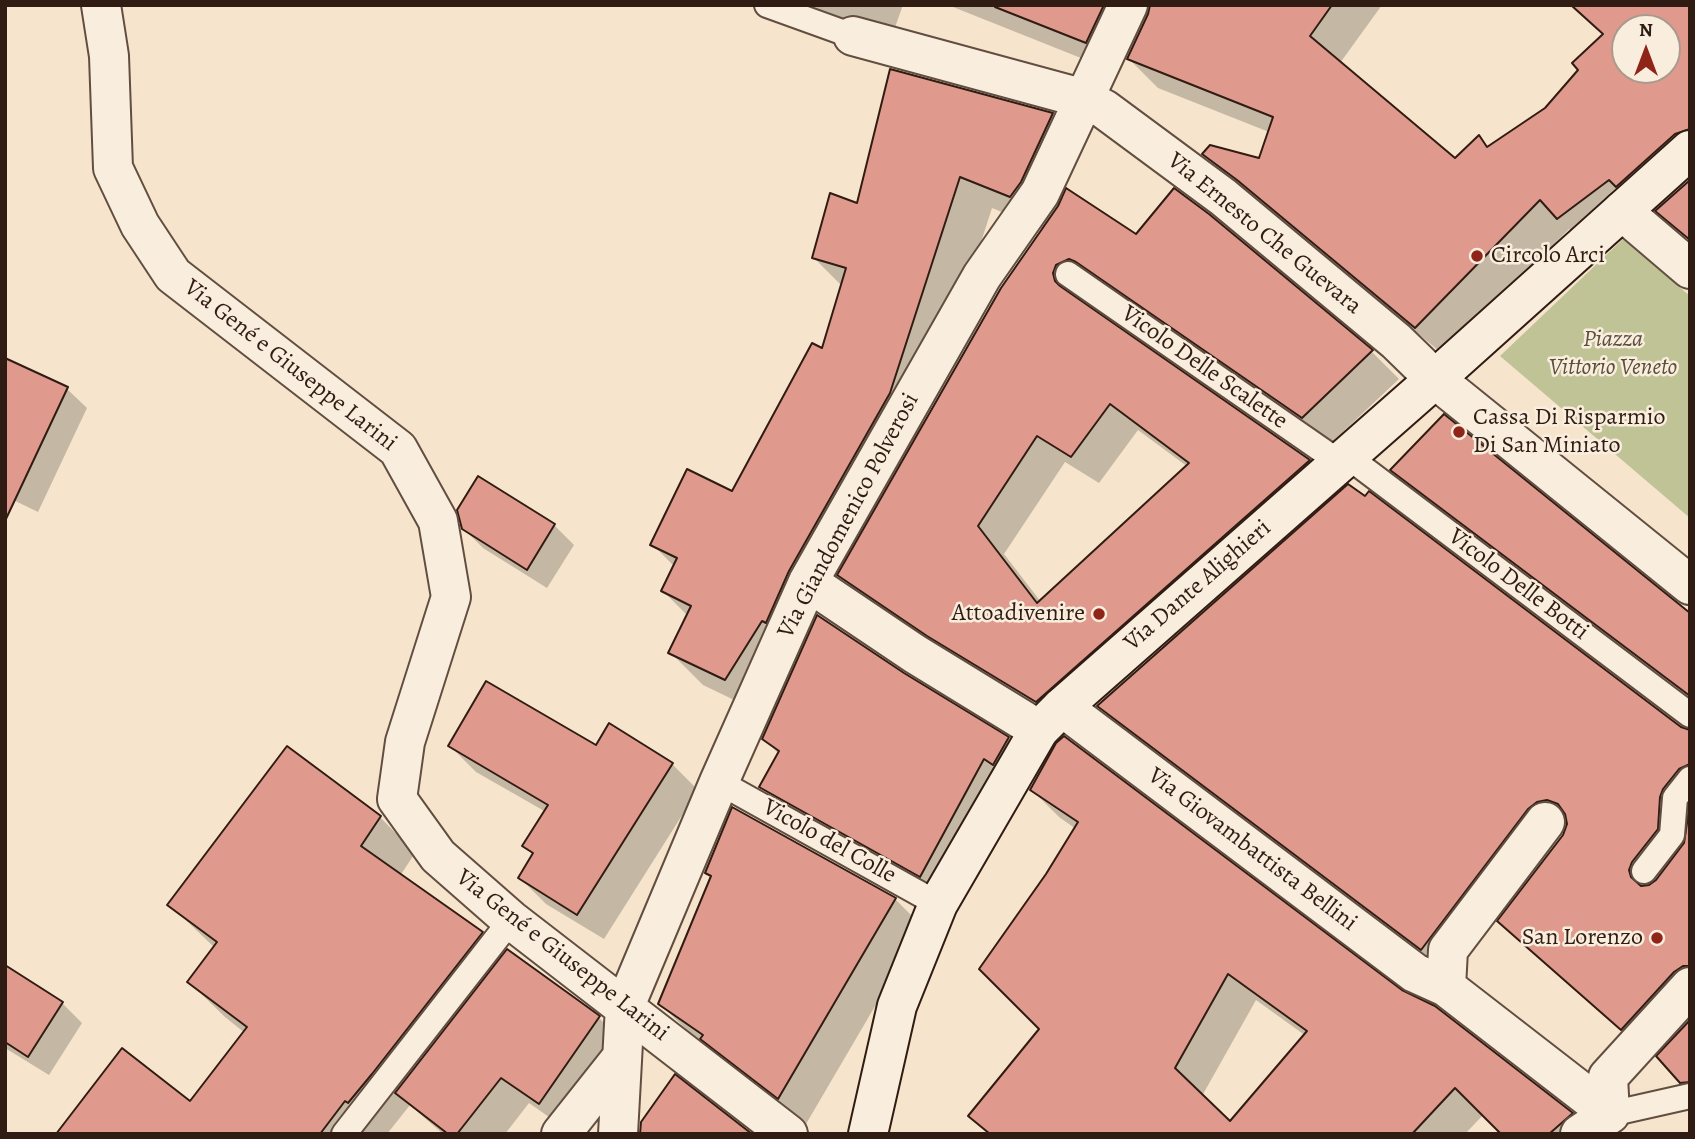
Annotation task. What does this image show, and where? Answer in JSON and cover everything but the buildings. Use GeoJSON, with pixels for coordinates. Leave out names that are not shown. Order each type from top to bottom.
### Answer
{"type":"FeatureCollection","features":[{"type":"Feature","properties":{"kind":"street","name":"Via Gené e Giuseppe Larini"},"geometry":{"type":"LineString","coordinates":[[101,5],[109,56],[113,168],[140,225],[173,275],[398,449],[438,522],[451,597],[405,742],[397,799],[438,856],[511,920],[789,1134]]}},
{"type":"Feature","properties":{"kind":"street","name":"Via Giandomenico Polverosi"},"geometry":{"type":"LineString","coordinates":[[618,1134],[625,1006],[719,782],[808,582],[982,276],[1040,193],[1128,5]]}},
{"type":"Feature","properties":{"kind":"street","name":"Via Ernesto Che Guevara"},"geometry":{"type":"LineString","coordinates":[[853,36],[1085,99],[1104,109],[1223,197],[1396,341],[1435,380]]}},
{"type":"Feature","properties":{"kind":"street","name":"Via Dante Alighieri"},"geometry":{"type":"LineString","coordinates":[[868,1134],[897,1006],[938,904],[1050,718],[1435,380],[1690,150]]}},
{"type":"Feature","properties":{"kind":"street"},"geometry":{"type":"LineString","coordinates":[[1622,211],[1690,269]]}},
{"type":"Feature","properties":{"kind":"street"},"geometry":{"type":"LineString","coordinates":[[1435,380],[1690,585]]}},
{"type":"Feature","properties":{"kind":"street","name":"Via Giovambattista Bellini"},"geometry":{"type":"LineString","coordinates":[[808,582],[915,654],[1050,718],[1415,973],[1446,987],[1595,1124]]}},
{"type":"Feature","properties":{"kind":"street"},"geometry":{"type":"LineString","coordinates":[[1446,987],[1448,950],[1545,822]]}},
{"type":"Feature","properties":{"kind":"street"},"geometry":{"type":"LineString","coordinates":[[1595,1124],[1608,1077],[1690,987]]}},
{"type":"Feature","properties":{"kind":"street"},"geometry":{"type":"LineString","coordinates":[[561,1134],[622,1058]]}},
{"type":"Feature","properties":{"kind":"lane"},"geometry":{"type":"LineString","coordinates":[[767,5],[853,36]]}},
{"type":"Feature","properties":{"kind":"lane","name":"Vicolo Delle Scalette"},"geometry":{"type":"LineString","coordinates":[[1068,274],[1343,459]]}},
{"type":"Feature","properties":{"kind":"lane","name":"Vicolo Delle Botti"},"geometry":{"type":"LineString","coordinates":[[1343,459],[1690,715]]}},
{"type":"Feature","properties":{"kind":"lane"},"geometry":{"type":"LineString","coordinates":[[1644,870],[1672,835],[1675,798],[1690,779]]}},
{"type":"Feature","properties":{"kind":"lane","name":"Vicolo del Colle"},"geometry":{"type":"LineString","coordinates":[[719,782],[938,904]]}},
{"type":"Feature","properties":{"kind":"lane"},"geometry":{"type":"LineString","coordinates":[[344,1134],[511,920]]}},
{"type":"Feature","properties":{"kind":"lane"},"geometry":{"type":"LineString","coordinates":[[1595,1124],[1690,1096]]}},
{"type":"Feature","properties":{"kind":"green space","name":"Piazza Vittorio Veneto"},"geometry":{"type":"Polygon","coordinates":[[[1623,239],[1690,296],[1690,518],[1500,356],[1623,239]]]}},
{"type":"Feature","properties":{"kind":"place","name":"Circolo Arci"},"geometry":{"type":"Point","coordinates":[1477,256]}},
{"type":"Feature","properties":{"kind":"place","name":"Cassa Di Risparmio Di San Miniato"},"geometry":{"type":"Point","coordinates":[1459,432]}},
{"type":"Feature","properties":{"kind":"place","name":"Attoadivenire"},"geometry":{"type":"Point","coordinates":[1099,614]}},
{"type":"Feature","properties":{"kind":"place","name":"San Lorenzo"},"geometry":{"type":"Point","coordinates":[1657,938]}}]}
